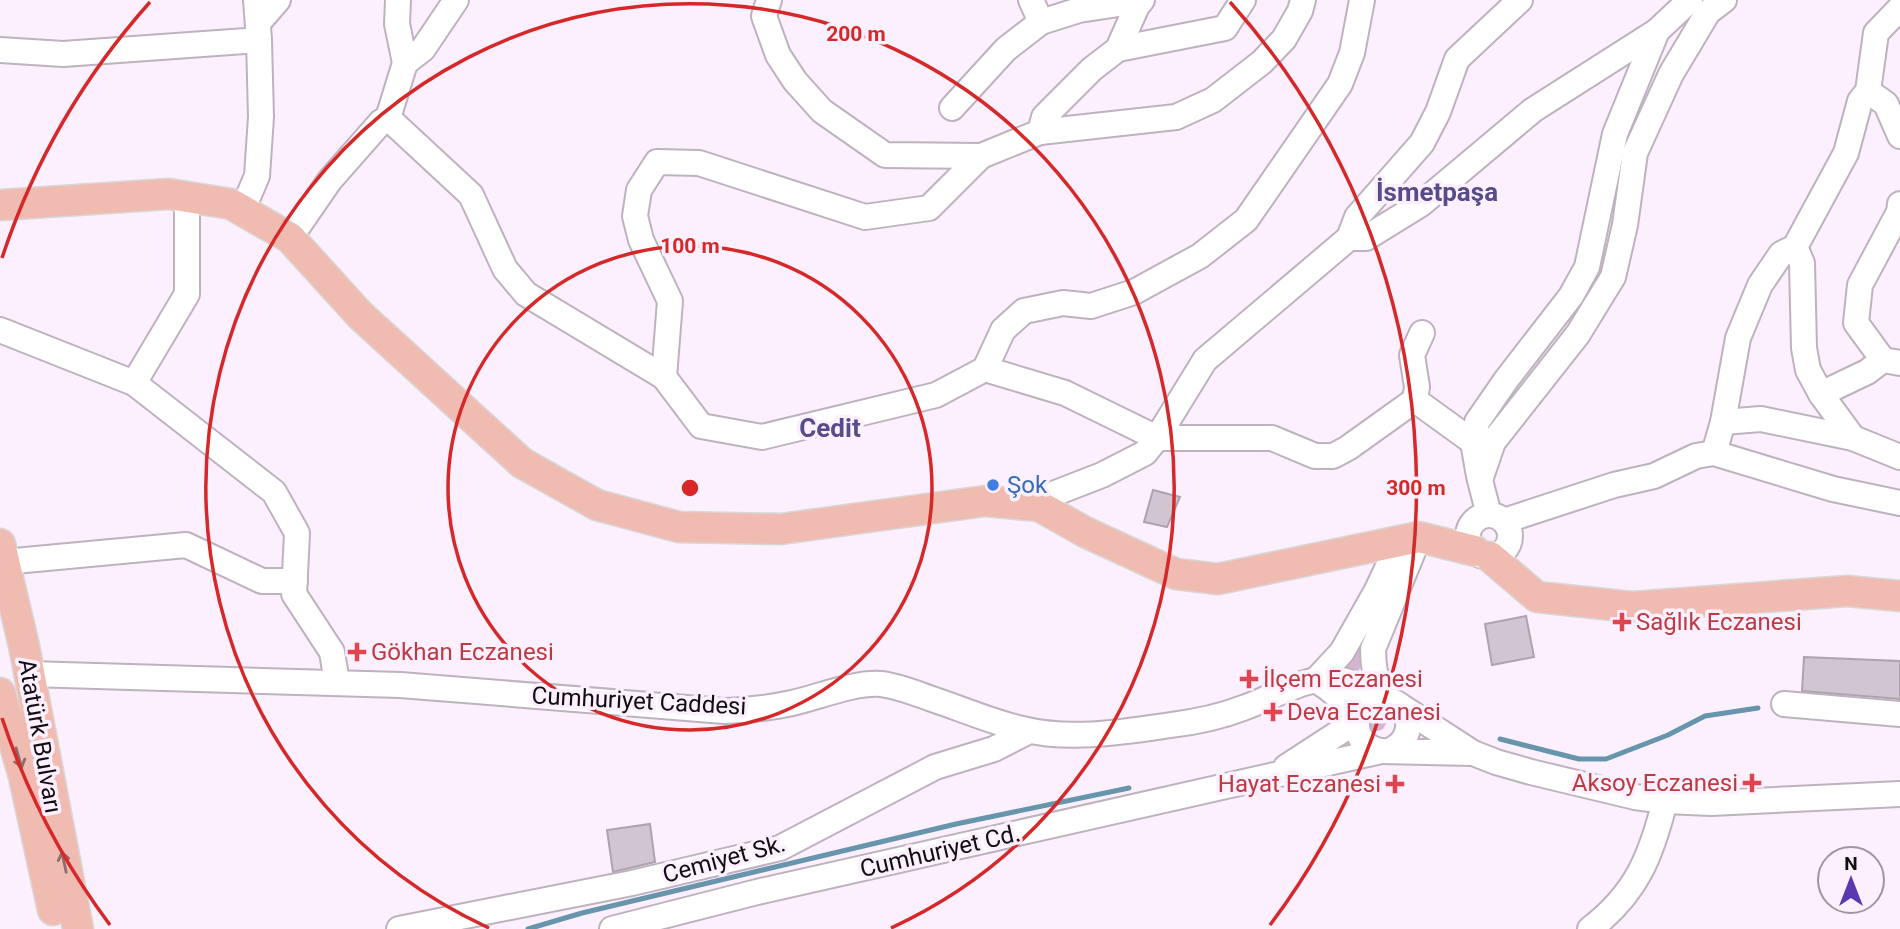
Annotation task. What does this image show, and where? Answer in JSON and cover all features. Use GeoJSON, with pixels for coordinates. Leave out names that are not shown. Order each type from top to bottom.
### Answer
{"type":"FeatureCollection","features":[{"type":"Feature","properties":{"kind":"main road"},"geometry":{"type":"LineString","coordinates":[[0,205],[169,194],[236,208],[290,238],[360,315],[522,463],[597,505],[679,527],[781,529],[985,501],[1039,506],[1176,575],[1218,579],[1409,539],[1482,554],[1536,597],[1632,607],[1847,591],[1900,596]]}},
{"type":"Feature","properties":{"kind":"main road"},"geometry":{"type":"LineString","coordinates":[[0,223],[187,208],[236,208]]}},
{"type":"Feature","properties":{"kind":"main road","name":"Atatürk Bulvarı"},"geometry":{"type":"LineString","coordinates":[[2,553],[18,655],[78,929]]}},
{"type":"Feature","properties":{"kind":"main road"},"geometry":{"type":"LineString","coordinates":[[0,683],[23,680],[18,655]]}},
{"type":"Feature","properties":{"kind":"main road","name":"Atatürk Bulvarı"},"geometry":{"type":"LineString","coordinates":[[0,693],[4,726],[24,777],[57,929]]}},
{"type":"Feature","properties":{"kind":"street"},"geometry":{"type":"LineString","coordinates":[[0,50],[64,54],[258,21],[278,0]]}},
{"type":"Feature","properties":{"kind":"street"},"geometry":{"type":"LineString","coordinates":[[290,238],[330,180],[380,122],[388,118],[405,63],[397,24],[398,0]]}},
{"type":"Feature","properties":{"kind":"street"},"geometry":{"type":"LineString","coordinates":[[405,63],[423,49],[456,0]]}},
{"type":"Feature","properties":{"kind":"street"},"geometry":{"type":"LineString","coordinates":[[769,0],[764,16],[779,55],[795,81],[821,111],[885,155],[981,156],[1040,132],[1177,117],[1213,100],[1262,62],[1284,39],[1300,11],[1303,0]]}},
{"type":"Feature","properties":{"kind":"street"},"geometry":{"type":"LineString","coordinates":[[1040,132],[1045,117],[1092,69],[1118,50],[1225,28],[1243,0]]}},
{"type":"Feature","properties":{"kind":"street"},"geometry":{"type":"LineString","coordinates":[[388,118],[471,195],[505,269],[526,294],[664,377],[701,426],[762,437],[936,395],[985,369],[1003,330],[1024,311],[1063,303],[1091,306],[1134,292],[1200,256],[1246,220],[1340,84],[1352,53],[1362,0]]}},
{"type":"Feature","properties":{"kind":"street"},"geometry":{"type":"LineString","coordinates":[[1039,506],[1053,494],[1102,475],[1145,453],[1205,360],[1349,238],[1357,217],[1422,143],[1438,112],[1457,59],[1521,0]]}},
{"type":"Feature","properties":{"kind":"street"},"geometry":{"type":"LineString","coordinates":[[1349,238],[1366,238],[1420,204],[1533,110],[1657,32],[1690,0]]}},
{"type":"Feature","properties":{"kind":"street"},"geometry":{"type":"LineString","coordinates":[[1480,480],[1493,442],[1578,334],[1613,277],[1625,225],[1635,153],[1677,64],[1708,12],[1724,0]]}},
{"type":"Feature","properties":{"kind":"street"},"geometry":{"type":"LineString","coordinates":[[952,108],[1006,50],[1036,11],[1079,10],[1140,3],[1118,50]]}},
{"type":"Feature","properties":{"kind":"street"},"geometry":{"type":"LineString","coordinates":[[1714,453],[1723,422],[1738,338],[1760,285],[1781,254],[1795,247],[1846,153],[1860,100],[1868,91],[1876,33],[1900,8]]}},
{"type":"Feature","properties":{"kind":"street"},"geometry":{"type":"LineString","coordinates":[[236,208],[257,176],[261,117],[258,21]]}},
{"type":"Feature","properties":{"kind":"street"},"geometry":{"type":"LineString","coordinates":[[1657,32],[1615,134],[1587,267],[1571,296],[1477,422],[1473,442],[1480,480],[1497,518],[1509,528],[1509,544],[1505,551],[1498,555],[1482,554],[1470,544],[1469,528],[1481,517],[1497,518],[1654,476],[1696,456],[1714,453],[1833,489],[1900,503]]}},
{"type":"Feature","properties":{"kind":"street"},"geometry":{"type":"LineString","coordinates":[[1868,91],[1886,104],[1900,136]]}},
{"type":"Feature","properties":{"kind":"street"},"geometry":{"type":"LineString","coordinates":[[664,377],[670,301],[641,240],[635,216],[639,190],[657,162],[699,163],[865,217],[929,208],[981,156]]}},
{"type":"Feature","properties":{"kind":"street"},"geometry":{"type":"LineString","coordinates":[[1821,394],[1892,362],[1856,323],[1860,285],[1899,212],[1900,204]]}},
{"type":"Feature","properties":{"kind":"street"},"geometry":{"type":"LineString","coordinates":[[134,383],[187,294],[187,208]]}},
{"type":"Feature","properties":{"kind":"street"},"geometry":{"type":"LineString","coordinates":[[1795,247],[1802,263],[1804,348],[1808,370],[1821,394],[1853,438]]}},
{"type":"Feature","properties":{"kind":"street"},"geometry":{"type":"LineString","coordinates":[[0,330],[134,383],[274,492],[297,533],[294,594],[332,652],[337,683]]}},
{"type":"Feature","properties":{"kind":"street"},"geometry":{"type":"LineString","coordinates":[[985,369],[1065,393],[1157,438],[1272,438],[1315,456],[1333,456],[1415,400],[1417,387],[1412,355],[1422,333]]}},
{"type":"Feature","properties":{"kind":"street"},"geometry":{"type":"LineString","coordinates":[[1415,400],[1473,442]]}},
{"type":"Feature","properties":{"kind":"street"},"geometry":{"type":"LineString","coordinates":[[1723,422],[1761,419],[1853,438],[1900,457]]}},
{"type":"Feature","properties":{"kind":"street"},"geometry":{"type":"LineString","coordinates":[[1316,680],[1342,652],[1409,539]]}},
{"type":"Feature","properties":{"kind":"street"},"geometry":{"type":"LineString","coordinates":[[1270,776],[1374,709],[1405,712],[1408,720],[1407,733],[1401,744],[1385,751],[1373,750],[1358,735],[1374,709],[1373,649],[1409,539]]}},
{"type":"Feature","properties":{"kind":"street"},"geometry":{"type":"LineString","coordinates":[[2,553],[186,545],[262,581],[295,581]]}},
{"type":"Feature","properties":{"kind":"street","name":"Cumhuriyet Caddesi"},"geometry":{"type":"LineString","coordinates":[[18,655],[337,683],[414,686],[724,711],[751,710],[792,703],[876,684],[914,692],[1029,731],[1060,734],[1205,720],[1243,708],[1301,683],[1339,680],[1350,682],[1374,709],[1473,753],[1496,762],[1635,797],[1711,803],[1900,794]]}},
{"type":"Feature","properties":{"kind":"street"},"geometry":{"type":"LineString","coordinates":[[1784,704],[1900,714]]}},
{"type":"Feature","properties":{"kind":"street","name":"Cemiyet Sk."},"geometry":{"type":"LineString","coordinates":[[399,929],[632,883],[780,848],[935,768],[994,749],[1029,731]]}},
{"type":"Feature","properties":{"kind":"street","name":"Cumhuriyet Caddesi"},"geometry":{"type":"LineString","coordinates":[[1385,751],[1473,753]]}},
{"type":"Feature","properties":{"kind":"street","name":"Cumhuriyet Cd."},"geometry":{"type":"LineString","coordinates":[[612,929],[682,920],[757,892],[1385,751]]}},
{"type":"Feature","properties":{"kind":"street"},"geometry":{"type":"LineString","coordinates":[[1590,929],[1636,881],[1655,838],[1665,801]]}},
{"type":"Feature","properties":{"kind":"shaded area"},"geometry":{"type":"Polygon","coordinates":[[[1401,552],[1369,637],[1358,674],[1346,669],[1401,552]]]}},
{"type":"Feature","properties":{"kind":"shaded area"},"geometry":{"type":"Polygon","coordinates":[[[1377,713],[1383,716],[1386,722],[1383,728],[1377,731],[1371,728],[1368,722],[1371,716],[1377,713]]]}},
{"type":"Feature","properties":{"kind":"building"},"geometry":{"type":"Polygon","coordinates":[[[1153,490],[1180,497],[1167,527],[1144,522],[1153,490]]]}},
{"type":"Feature","properties":{"kind":"building"},"geometry":{"type":"Polygon","coordinates":[[[1526,616],[1534,657],[1492,665],[1485,624],[1526,616]]]}},
{"type":"Feature","properties":{"kind":"building"},"geometry":{"type":"Polygon","coordinates":[[[1804,657],[1900,661],[1900,699],[1802,691],[1804,657]]]}},
{"type":"Feature","properties":{"kind":"building"},"geometry":{"type":"Polygon","coordinates":[[[650,824],[655,862],[613,872],[607,830],[650,824]]]}},
{"type":"Feature","properties":{"kind":"waterway"},"geometry":{"type":"LineString","coordinates":[[1500,739],[1579,759],[1606,759],[1668,735],[1705,716],[1758,708]]}},
{"type":"Feature","properties":{"kind":"waterway"},"geometry":{"type":"LineString","coordinates":[[528,929],[582,913],[956,824],[1129,788]]}},
{"type":"Feature","properties":{"kind":"place","name":"Şok"},"geometry":{"type":"Point","coordinates":[993,485]}},
{"type":"Feature","properties":{"kind":"place","name":"Sağlık Eczanesi"},"geometry":{"type":"Point","coordinates":[1622,622]}},
{"type":"Feature","properties":{"kind":"place","name":"Gökhan Eczanesi"},"geometry":{"type":"Point","coordinates":[357,652]}},
{"type":"Feature","properties":{"kind":"place","name":"İlçem Eczanesi"},"geometry":{"type":"Point","coordinates":[1249,679]}},
{"type":"Feature","properties":{"kind":"place","name":"Deva Eczanesi"},"geometry":{"type":"Point","coordinates":[1273,712]}},
{"type":"Feature","properties":{"kind":"place","name":"Aksoy Eczanesi"},"geometry":{"type":"Point","coordinates":[1752,783]}},
{"type":"Feature","properties":{"kind":"place","name":"Hayat Eczanesi"},"geometry":{"type":"Point","coordinates":[1395,784]}},
{"type":"Feature","properties":{"kind":"district","name":"İsmetpaşa"},"geometry":{"type":"Point","coordinates":[1437,192]}},
{"type":"Feature","properties":{"kind":"district","name":"Cedit"},"geometry":{"type":"Point","coordinates":[830,428]}}]}
